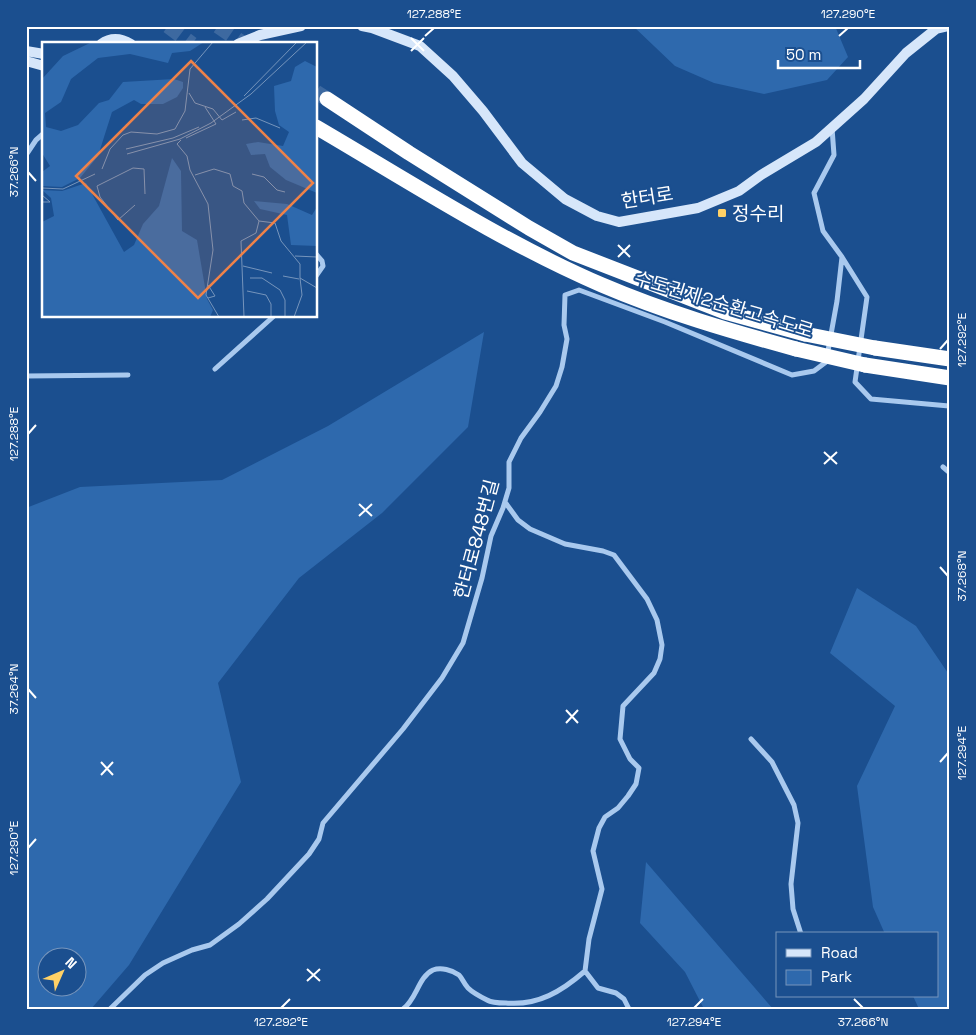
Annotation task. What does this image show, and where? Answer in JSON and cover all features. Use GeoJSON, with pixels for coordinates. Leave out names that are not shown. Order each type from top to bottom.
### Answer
{"type":"FeatureCollection","features":[{"type":"Feature","properties":{"kind":"highway","name":"수도권제2순환고속도로"},"geometry":{"type":"LineString","coordinates":[[328,99],[529,228],[573,253],[725,312],[805,334],[875,348],[950,359]]}},
{"type":"Feature","properties":{"kind":"highway","name":"수도권제2순환고속도로"},"geometry":{"type":"LineString","coordinates":[[318,128],[488,228],[547,259],[659,308],[725,330],[796,349],[865,365],[950,378]]}},
{"type":"Feature","properties":{"kind":"main road"},"geometry":{"type":"LineString","coordinates":[[242,42],[260,34],[301,26]]}},
{"type":"Feature","properties":{"kind":"main road","name":"한터로"},"geometry":{"type":"LineString","coordinates":[[362,26],[420,46],[453,76],[483,111],[522,163],[566,199],[597,216],[618,222],[698,208],[739,191],[761,175],[816,142],[864,99],[906,53],[936,29],[949,26]]}},
{"type":"Feature","properties":{"kind":"main road"},"geometry":{"type":"LineString","coordinates":[[106,42],[114,39],[126,42]]}},
{"type":"Feature","properties":{"kind":"main road"},"geometry":{"type":"LineString","coordinates":[[26,51],[42,54]]}},
{"type":"Feature","properties":{"kind":"main road"},"geometry":{"type":"LineString","coordinates":[[26,61],[42,65]]}},
{"type":"Feature","properties":{"kind":"street"},"geometry":{"type":"LineString","coordinates":[[832,128],[834,156],[814,193],[823,231],[867,297],[854,382],[871,399],[948,406]]}},
{"type":"Feature","properties":{"kind":"street"},"geometry":{"type":"LineString","coordinates":[[26,156],[36,140],[42,135]]}},
{"type":"Feature","properties":{"kind":"street"},"geometry":{"type":"LineString","coordinates":[[318,256],[323,266],[318,273]]}},
{"type":"Feature","properties":{"kind":"street","name":"한터로848번길"},"geometry":{"type":"LineString","coordinates":[[110,1009],[157,967],[192,950],[210,945],[239,924],[267,899],[309,854],[319,840],[323,823],[403,729],[442,678],[463,643],[482,578],[491,536],[509,488],[509,462],[521,438],[556,386],[562,368],[567,339],[564,325],[565,296],[579,290],[665,322],[792,375],[814,371],[826,362],[837,301],[842,257]]}},
{"type":"Feature","properties":{"kind":"street"},"geometry":{"type":"LineString","coordinates":[[215,369],[272,318]]}},
{"type":"Feature","properties":{"kind":"street"},"geometry":{"type":"LineString","coordinates":[[26,376],[128,375]]}},
{"type":"Feature","properties":{"kind":"street"},"geometry":{"type":"LineString","coordinates":[[943,468],[950,473]]}},
{"type":"Feature","properties":{"kind":"street"},"geometry":{"type":"LineString","coordinates":[[403,1009],[415,996],[425,976],[434,970],[452,971],[460,976],[468,989],[488,1002],[522,1004],[544,999],[569,985],[585,971],[589,940],[602,889],[593,851],[599,828],[605,817],[618,808],[636,784],[639,768],[630,759],[620,739],[623,706],[654,673],[660,659],[660,638],[657,620],[647,599],[614,555],[565,544],[530,529],[518,520],[505,502]]}},
{"type":"Feature","properties":{"kind":"street"},"geometry":{"type":"LineString","coordinates":[[751,739],[772,762],[794,805],[798,823],[791,884],[792,909],[800,932]]}},
{"type":"Feature","properties":{"kind":"street"},"geometry":{"type":"LineString","coordinates":[[585,971],[598,988],[616,993],[624,999],[629,1009]]}},
{"type":"Feature","properties":{"kind":"green space"},"geometry":{"type":"Polygon","coordinates":[[[633,26],[835,26],[848,57],[827,80],[764,94],[714,83],[675,66],[633,26]]]}},
{"type":"Feature","properties":{"kind":"green space"},"geometry":{"type":"Polygon","coordinates":[[[484,332],[468,427],[382,513],[299,578],[218,683],[241,782],[129,965],[91,1009],[26,1009],[26,508],[80,487],[222,480],[328,426],[484,332]]]}},
{"type":"Feature","properties":{"kind":"green space"},"geometry":{"type":"Polygon","coordinates":[[[857,588],[916,626],[950,676],[950,1009],[919,1009],[914,998],[938,998],[938,932],[884,932],[873,907],[857,786],[895,706],[830,653],[857,588]]]}},
{"type":"Feature","properties":{"kind":"green space"},"geometry":{"type":"Polygon","coordinates":[[[646,862],[773,1009],[704,1009],[685,972],[640,923],[646,862]]]}},
{"type":"Feature","properties":{"kind":"tunnel"},"geometry":{"type":"LineString","coordinates":[[168,26],[189,42]]}},
{"type":"Feature","properties":{"kind":"tunnel"},"geometry":{"type":"LineString","coordinates":[[218,26],[241,42]]}},
{"type":"Feature","properties":{"kind":"tunnel"},"geometry":{"type":"LineString","coordinates":[[318,93],[327,99]]}},
{"type":"Feature","properties":{"kind":"place","name":"정수리"},"geometry":{"type":"Point","coordinates":[722,213]}}]}
